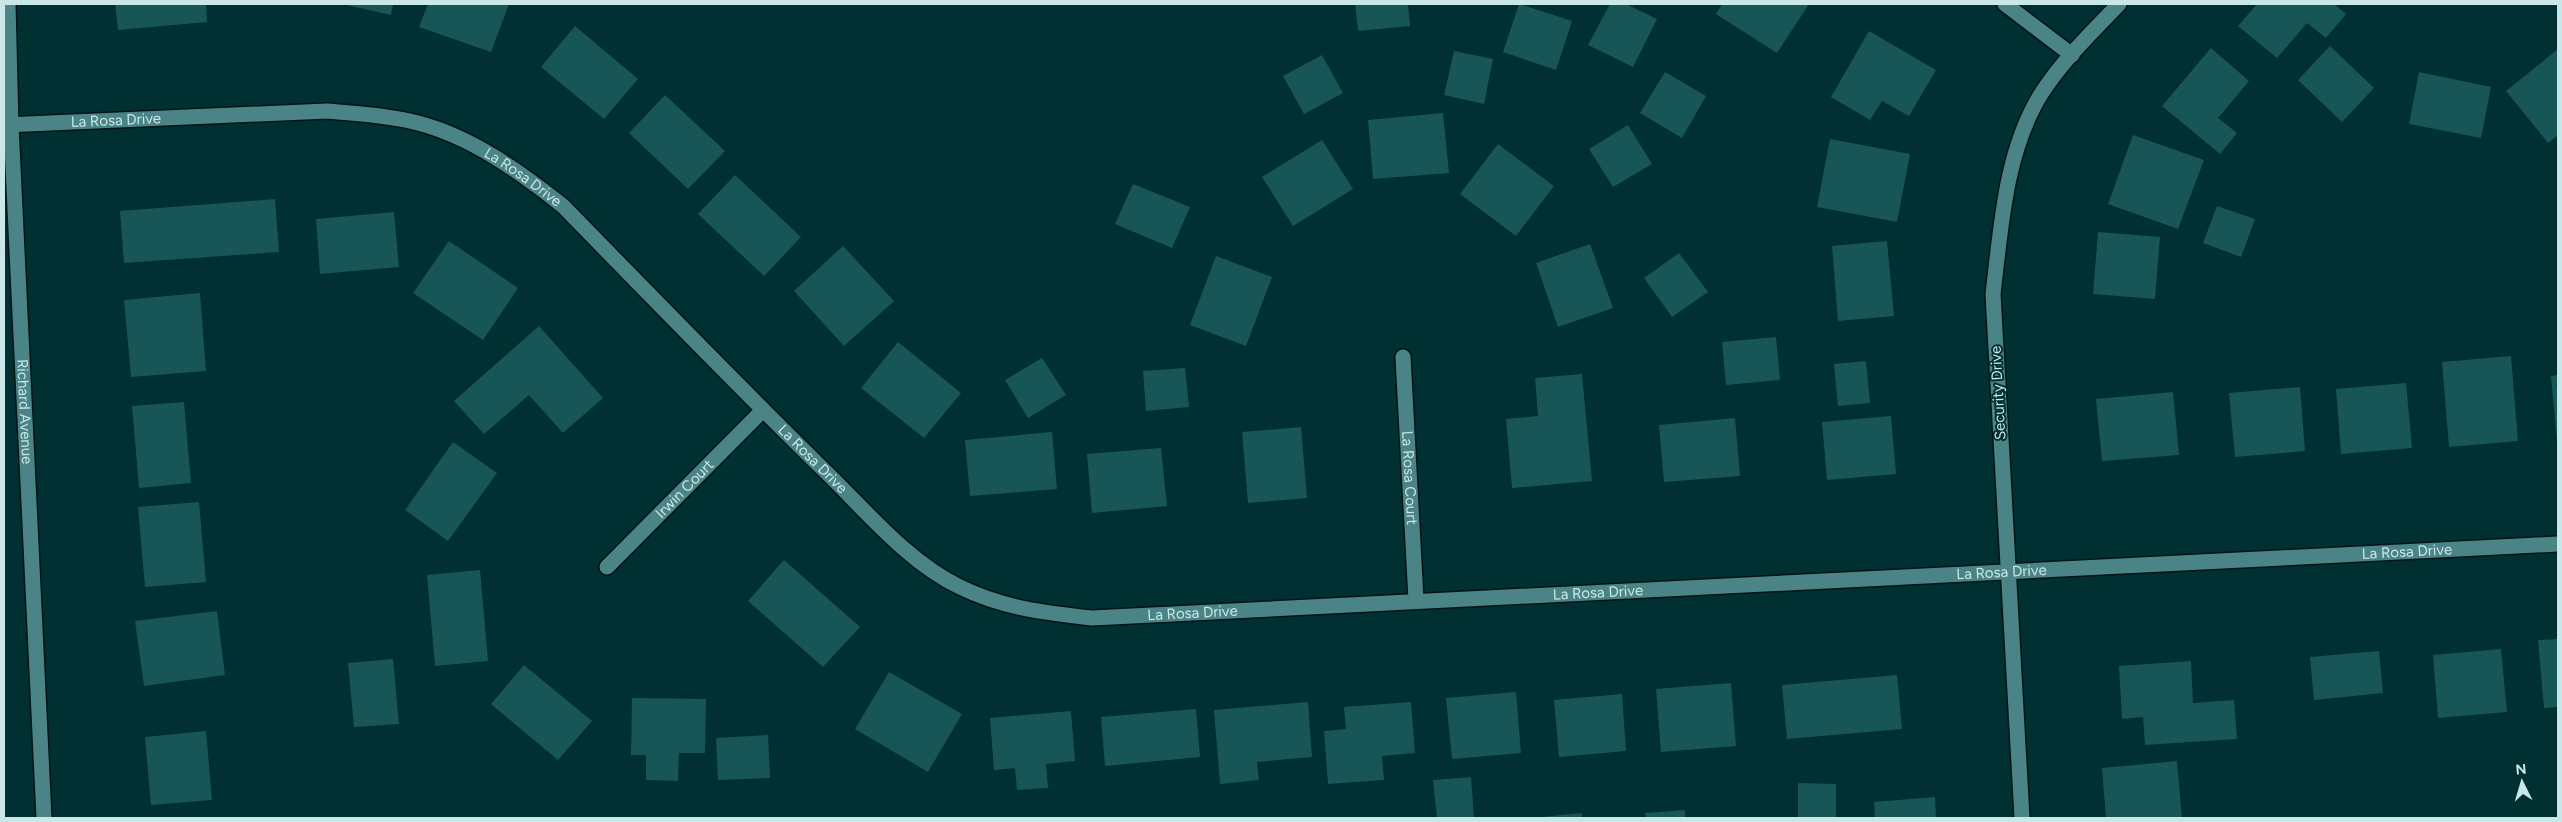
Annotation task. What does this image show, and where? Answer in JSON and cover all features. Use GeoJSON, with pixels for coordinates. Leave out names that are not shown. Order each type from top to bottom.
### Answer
{"type":"FeatureCollection","features":[{"type":"Feature","properties":{"kind":"street","name":"Richard Avenue"},"geometry":{"type":"LineString","coordinates":[[8,4],[7,125],[44,818]]}},
{"type":"Feature","properties":{"kind":"street"},"geometry":{"type":"LineString","coordinates":[[2005,4],[2072,55]]}},
{"type":"Feature","properties":{"kind":"street","name":"Security Drive"},"geometry":{"type":"LineString","coordinates":[[2022,818],[1993,294],[1998,251],[2012,167],[2024,128],[2041,94],[2072,55],[2119,4]]}},
{"type":"Feature","properties":{"kind":"street","name":"La Rosa Drive"},"geometry":{"type":"LineString","coordinates":[[7,125],[327,111],[374,115],[418,123],[456,137],[529,179],[562,206],[763,410],[923,566],[959,587],[1028,611],[1092,618],[1416,600],[2558,544]]}},
{"type":"Feature","properties":{"kind":"street","name":"La Rosa Court"},"geometry":{"type":"LineString","coordinates":[[1404,357],[1416,600]]}},
{"type":"Feature","properties":{"kind":"street","name":"Irwin Court"},"geometry":{"type":"LineString","coordinates":[[607,567],[763,410]]}},
{"type":"Feature","properties":{"kind":"building"},"geometry":{"type":"Polygon","coordinates":[[[115,4],[206,4],[207,22],[118,30],[115,4]]]}},
{"type":"Feature","properties":{"kind":"building"},"geometry":{"type":"Polygon","coordinates":[[[342,4],[393,4],[391,15],[342,4]]]}},
{"type":"Feature","properties":{"kind":"building"},"geometry":{"type":"Polygon","coordinates":[[[428,4],[509,4],[491,52],[419,27],[428,4]]]}},
{"type":"Feature","properties":{"kind":"building"},"geometry":{"type":"Polygon","coordinates":[[[1355,4],[1408,4],[1410,26],[1358,31],[1355,4]]]}},
{"type":"Feature","properties":{"kind":"building"},"geometry":{"type":"Polygon","coordinates":[[[1519,4],[1572,21],[1556,70],[1503,52],[1519,4]]]}},
{"type":"Feature","properties":{"kind":"building"},"geometry":{"type":"Polygon","coordinates":[[[1610,4],[1626,4],[1657,19],[1633,67],[1588,45],[1610,4]]]}},
{"type":"Feature","properties":{"kind":"building"},"geometry":{"type":"Polygon","coordinates":[[[1722,4],[1809,4],[1777,53],[1716,14],[1722,4]]]}},
{"type":"Feature","properties":{"kind":"building"},"geometry":{"type":"Polygon","coordinates":[[[2257,4],[2334,4],[2346,14],[2326,38],[2307,23],[2277,58],[2238,26],[2257,4]]]}},
{"type":"Feature","properties":{"kind":"building"},"geometry":{"type":"Polygon","coordinates":[[[575,26],[638,79],[604,119],[541,67],[575,26]]]}},
{"type":"Feature","properties":{"kind":"building"},"geometry":{"type":"Polygon","coordinates":[[[1869,31],[1936,70],[1909,116],[1882,101],[1870,120],[1831,97],[1869,31]]]}},
{"type":"Feature","properties":{"kind":"building"},"geometry":{"type":"Polygon","coordinates":[[[2330,46],[2374,88],[2342,122],[2298,80],[2330,46]]]}},
{"type":"Feature","properties":{"kind":"building"},"geometry":{"type":"Polygon","coordinates":[[[2211,48],[2249,81],[2218,118],[2237,133],[2220,154],[2162,106],[2211,48]]]}},
{"type":"Feature","properties":{"kind":"building"},"geometry":{"type":"Polygon","coordinates":[[[2558,49],[2558,135],[2548,143],[2506,91],[2558,49]]]}},
{"type":"Feature","properties":{"kind":"building"},"geometry":{"type":"Polygon","coordinates":[[[1454,51],[1493,59],[1484,104],[1444,95],[1454,51]]]}},
{"type":"Feature","properties":{"kind":"building"},"geometry":{"type":"Polygon","coordinates":[[[1322,55],[1343,93],[1304,114],[1283,76],[1322,55]]]}},
{"type":"Feature","properties":{"kind":"building"},"geometry":{"type":"Polygon","coordinates":[[[1665,72],[1706,96],[1682,138],[1640,113],[1665,72]]]}},
{"type":"Feature","properties":{"kind":"building"},"geometry":{"type":"Polygon","coordinates":[[[2419,72],[2491,87],[2481,138],[2409,124],[2419,72]]]}},
{"type":"Feature","properties":{"kind":"building"},"geometry":{"type":"Polygon","coordinates":[[[665,95],[725,151],[688,189],[629,133],[665,95]]]}},
{"type":"Feature","properties":{"kind":"building"},"geometry":{"type":"Polygon","coordinates":[[[1443,113],[1449,173],[1373,179],[1368,120],[1443,113]]]}},
{"type":"Feature","properties":{"kind":"building"},"geometry":{"type":"Polygon","coordinates":[[[1628,125],[1652,164],[1613,187],[1589,149],[1628,125]]]}},
{"type":"Feature","properties":{"kind":"building"},"geometry":{"type":"Polygon","coordinates":[[[2133,135],[2204,160],[2178,229],[2108,204],[2133,135]]]}},
{"type":"Feature","properties":{"kind":"building"},"geometry":{"type":"Polygon","coordinates":[[[1830,139],[1910,154],[1897,222],[1817,207],[1830,139]]]}},
{"type":"Feature","properties":{"kind":"building"},"geometry":{"type":"Polygon","coordinates":[[[1322,140],[1353,189],[1293,226],[1262,177],[1322,140]]]}},
{"type":"Feature","properties":{"kind":"building"},"geometry":{"type":"Polygon","coordinates":[[[1498,144],[1554,186],[1516,236],[1460,194],[1498,144]]]}},
{"type":"Feature","properties":{"kind":"building"},"geometry":{"type":"Polygon","coordinates":[[[735,175],[801,237],[764,276],[698,214],[735,175]]]}},
{"type":"Feature","properties":{"kind":"building"},"geometry":{"type":"Polygon","coordinates":[[[1133,184],[1190,207],[1172,248],[1115,224],[1133,184]]]}},
{"type":"Feature","properties":{"kind":"building"},"geometry":{"type":"Polygon","coordinates":[[[275,199],[279,252],[124,263],[120,211],[275,199]]]}},
{"type":"Feature","properties":{"kind":"building"},"geometry":{"type":"Polygon","coordinates":[[[2217,206],[2255,219],[2241,257],[2203,243],[2217,206]]]}},
{"type":"Feature","properties":{"kind":"building"},"geometry":{"type":"Polygon","coordinates":[[[394,212],[399,267],[320,274],[316,219],[394,212]]]}},
{"type":"Feature","properties":{"kind":"building"},"geometry":{"type":"Polygon","coordinates":[[[2098,232],[2160,237],[2155,299],[2093,294],[2098,232]]]}},
{"type":"Feature","properties":{"kind":"building"},"geometry":{"type":"Polygon","coordinates":[[[449,241],[518,288],[483,340],[413,293],[449,241]]]}},
{"type":"Feature","properties":{"kind":"building"},"geometry":{"type":"Polygon","coordinates":[[[1887,241],[1894,316],[1838,321],[1832,246],[1887,241]]]}},
{"type":"Feature","properties":{"kind":"building"},"geometry":{"type":"Polygon","coordinates":[[[1590,244],[1613,308],[1558,327],[1536,263],[1590,244]]]}},
{"type":"Feature","properties":{"kind":"building"},"geometry":{"type":"Polygon","coordinates":[[[843,246],[894,301],[844,346],[794,291],[843,246]]]}},
{"type":"Feature","properties":{"kind":"building"},"geometry":{"type":"Polygon","coordinates":[[[1679,253],[1708,292],[1672,317],[1644,278],[1679,253]]]}},
{"type":"Feature","properties":{"kind":"building"},"geometry":{"type":"Polygon","coordinates":[[[1216,256],[1272,277],[1246,346],[1190,325],[1216,256]]]}},
{"type":"Feature","properties":{"kind":"building"},"geometry":{"type":"Polygon","coordinates":[[[200,293],[206,371],[131,377],[124,300],[200,293]]]}},
{"type":"Feature","properties":{"kind":"building"},"geometry":{"type":"Polygon","coordinates":[[[539,326],[603,398],[563,433],[529,395],[484,434],[454,401],[539,326]]]}},
{"type":"Feature","properties":{"kind":"building"},"geometry":{"type":"Polygon","coordinates":[[[1776,337],[1780,380],[1726,385],[1722,342],[1776,337]]]}},
{"type":"Feature","properties":{"kind":"building"},"geometry":{"type":"Polygon","coordinates":[[[898,342],[961,393],[924,438],[861,388],[898,342]]]}},
{"type":"Feature","properties":{"kind":"building"},"geometry":{"type":"Polygon","coordinates":[[[2511,356],[2518,441],[2449,447],[2442,362],[2511,356]]]}},
{"type":"Feature","properties":{"kind":"building"},"geometry":{"type":"Polygon","coordinates":[[[1042,358],[1066,395],[1028,418],[1005,380],[1042,358]]]}},
{"type":"Feature","properties":{"kind":"building"},"geometry":{"type":"Polygon","coordinates":[[[1866,361],[1870,403],[1838,406],[1834,364],[1866,361]]]}},
{"type":"Feature","properties":{"kind":"building"},"geometry":{"type":"Polygon","coordinates":[[[1185,368],[1189,407],[1146,411],[1143,371],[1185,368]]]}},
{"type":"Feature","properties":{"kind":"building"},"geometry":{"type":"Polygon","coordinates":[[[1582,374],[1592,481],[1512,488],[1506,419],[1538,416],[1535,378],[1582,374]]]}},
{"type":"Feature","properties":{"kind":"building"},"geometry":{"type":"Polygon","coordinates":[[[2558,375],[2558,441],[2557,441],[2551,376],[2558,375]]]}},
{"type":"Feature","properties":{"kind":"building"},"geometry":{"type":"Polygon","coordinates":[[[2406,383],[2412,448],[2341,454],[2336,389],[2406,383]]]}},
{"type":"Feature","properties":{"kind":"building"},"geometry":{"type":"Polygon","coordinates":[[[2300,387],[2305,451],[2235,457],[2229,393],[2300,387]]]}},
{"type":"Feature","properties":{"kind":"building"},"geometry":{"type":"Polygon","coordinates":[[[2173,392],[2179,455],[2102,461],[2096,399],[2173,392]]]}},
{"type":"Feature","properties":{"kind":"building"},"geometry":{"type":"Polygon","coordinates":[[[184,402],[191,483],[139,488],[132,406],[184,402]]]}},
{"type":"Feature","properties":{"kind":"building"},"geometry":{"type":"Polygon","coordinates":[[[1891,416],[1896,474],[1827,480],[1822,422],[1891,416]]]}},
{"type":"Feature","properties":{"kind":"building"},"geometry":{"type":"Polygon","coordinates":[[[1735,418],[1740,476],[1664,482],[1659,425],[1735,418]]]}},
{"type":"Feature","properties":{"kind":"building"},"geometry":{"type":"Polygon","coordinates":[[[1301,427],[1307,498],[1248,503],[1242,432],[1301,427]]]}},
{"type":"Feature","properties":{"kind":"building"},"geometry":{"type":"Polygon","coordinates":[[[1052,432],[1057,489],[970,496],[965,440],[1052,432]]]}},
{"type":"Feature","properties":{"kind":"building"},"geometry":{"type":"Polygon","coordinates":[[[453,442],[497,473],[448,541],[405,510],[453,442]]]}},
{"type":"Feature","properties":{"kind":"building"},"geometry":{"type":"Polygon","coordinates":[[[1161,448],[1167,506],[1092,513],[1087,454],[1161,448]]]}},
{"type":"Feature","properties":{"kind":"building"},"geometry":{"type":"Polygon","coordinates":[[[199,502],[206,582],[145,587],[138,507],[199,502]]]}},
{"type":"Feature","properties":{"kind":"building"},"geometry":{"type":"Polygon","coordinates":[[[784,560],[860,627],[823,667],[748,601],[784,560]]]}},
{"type":"Feature","properties":{"kind":"building"},"geometry":{"type":"Polygon","coordinates":[[[480,570],[488,661],[435,666],[427,575],[480,570]]]}},
{"type":"Feature","properties":{"kind":"building"},"geometry":{"type":"Polygon","coordinates":[[[217,611],[225,675],[144,686],[135,621],[217,611]]]}},
{"type":"Feature","properties":{"kind":"building"},"geometry":{"type":"Polygon","coordinates":[[[2558,639],[2558,707],[2544,708],[2538,640],[2558,639]]]}},
{"type":"Feature","properties":{"kind":"building"},"geometry":{"type":"Polygon","coordinates":[[[2501,649],[2507,712],[2438,718],[2433,655],[2501,649]]]}},
{"type":"Feature","properties":{"kind":"building"},"geometry":{"type":"Polygon","coordinates":[[[2379,651],[2383,693],[2314,700],[2310,657],[2379,651]]]}},
{"type":"Feature","properties":{"kind":"building"},"geometry":{"type":"Polygon","coordinates":[[[393,659],[399,724],[354,727],[348,663],[393,659]]]}},
{"type":"Feature","properties":{"kind":"building"},"geometry":{"type":"Polygon","coordinates":[[[2191,661],[2193,703],[2234,700],[2237,739],[2145,745],[2143,717],[2122,719],[2119,666],[2191,661]]]}},
{"type":"Feature","properties":{"kind":"building"},"geometry":{"type":"Polygon","coordinates":[[[524,665],[592,721],[558,760],[491,704],[524,665]]]}},
{"type":"Feature","properties":{"kind":"building"},"geometry":{"type":"Polygon","coordinates":[[[889,672],[962,714],[928,772],[855,729],[889,672]]]}},
{"type":"Feature","properties":{"kind":"building"},"geometry":{"type":"Polygon","coordinates":[[[1897,675],[1902,729],[1787,739],[1782,685],[1897,675]]]}},
{"type":"Feature","properties":{"kind":"building"},"geometry":{"type":"Polygon","coordinates":[[[1731,683],[1736,746],[1661,752],[1656,689],[1731,683]]]}},
{"type":"Feature","properties":{"kind":"building"},"geometry":{"type":"Polygon","coordinates":[[[1516,692],[1521,753],[1452,759],[1446,698],[1516,692]]]}},
{"type":"Feature","properties":{"kind":"building"},"geometry":{"type":"Polygon","coordinates":[[[1622,694],[1626,751],[1559,757],[1554,700],[1622,694]]]}},
{"type":"Feature","properties":{"kind":"building"},"geometry":{"type":"Polygon","coordinates":[[[632,698],[706,699],[705,753],[679,753],[678,781],[646,780],[646,755],[631,755],[632,698]]]}},
{"type":"Feature","properties":{"kind":"building"},"geometry":{"type":"Polygon","coordinates":[[[1308,702],[1312,757],[1257,762],[1259,780],[1220,784],[1214,710],[1308,702]]]}},
{"type":"Feature","properties":{"kind":"building"},"geometry":{"type":"Polygon","coordinates":[[[1411,702],[1415,753],[1382,756],[1384,780],[1328,784],[1324,731],[1346,729],[1344,707],[1411,702]]]}},
{"type":"Feature","properties":{"kind":"building"},"geometry":{"type":"Polygon","coordinates":[[[1196,709],[1200,757],[1105,766],[1101,717],[1196,709]]]}},
{"type":"Feature","properties":{"kind":"building"},"geometry":{"type":"Polygon","coordinates":[[[1071,711],[1075,761],[1046,764],[1048,788],[1017,790],[1015,768],[994,770],[990,718],[1071,711]]]}},
{"type":"Feature","properties":{"kind":"building"},"geometry":{"type":"Polygon","coordinates":[[[206,731],[212,800],[151,805],[145,737],[206,731]]]}},
{"type":"Feature","properties":{"kind":"building"},"geometry":{"type":"Polygon","coordinates":[[[768,735],[770,778],[718,780],[716,738],[768,735]]]}},
{"type":"Feature","properties":{"kind":"building"},"geometry":{"type":"Polygon","coordinates":[[[2177,761],[2182,818],[2106,818],[2102,768],[2177,761]]]}},
{"type":"Feature","properties":{"kind":"building"},"geometry":{"type":"Polygon","coordinates":[[[1471,777],[1474,817],[1437,818],[1433,780],[1471,777]]]}},
{"type":"Feature","properties":{"kind":"building"},"geometry":{"type":"Polygon","coordinates":[[[1798,783],[1836,784],[1836,818],[1798,818],[1798,783]]]}},
{"type":"Feature","properties":{"kind":"building"},"geometry":{"type":"Polygon","coordinates":[[[1935,797],[1936,818],[1875,818],[1874,802],[1935,797]]]}},
{"type":"Feature","properties":{"kind":"building"},"geometry":{"type":"Polygon","coordinates":[[[1685,810],[1685,818],[1646,818],[1645,813],[1685,810]]]}},
{"type":"Feature","properties":{"kind":"building"},"geometry":{"type":"Polygon","coordinates":[[[1582,813],[1582,818],[1541,818],[1541,817],[1582,813]]]}}]}
